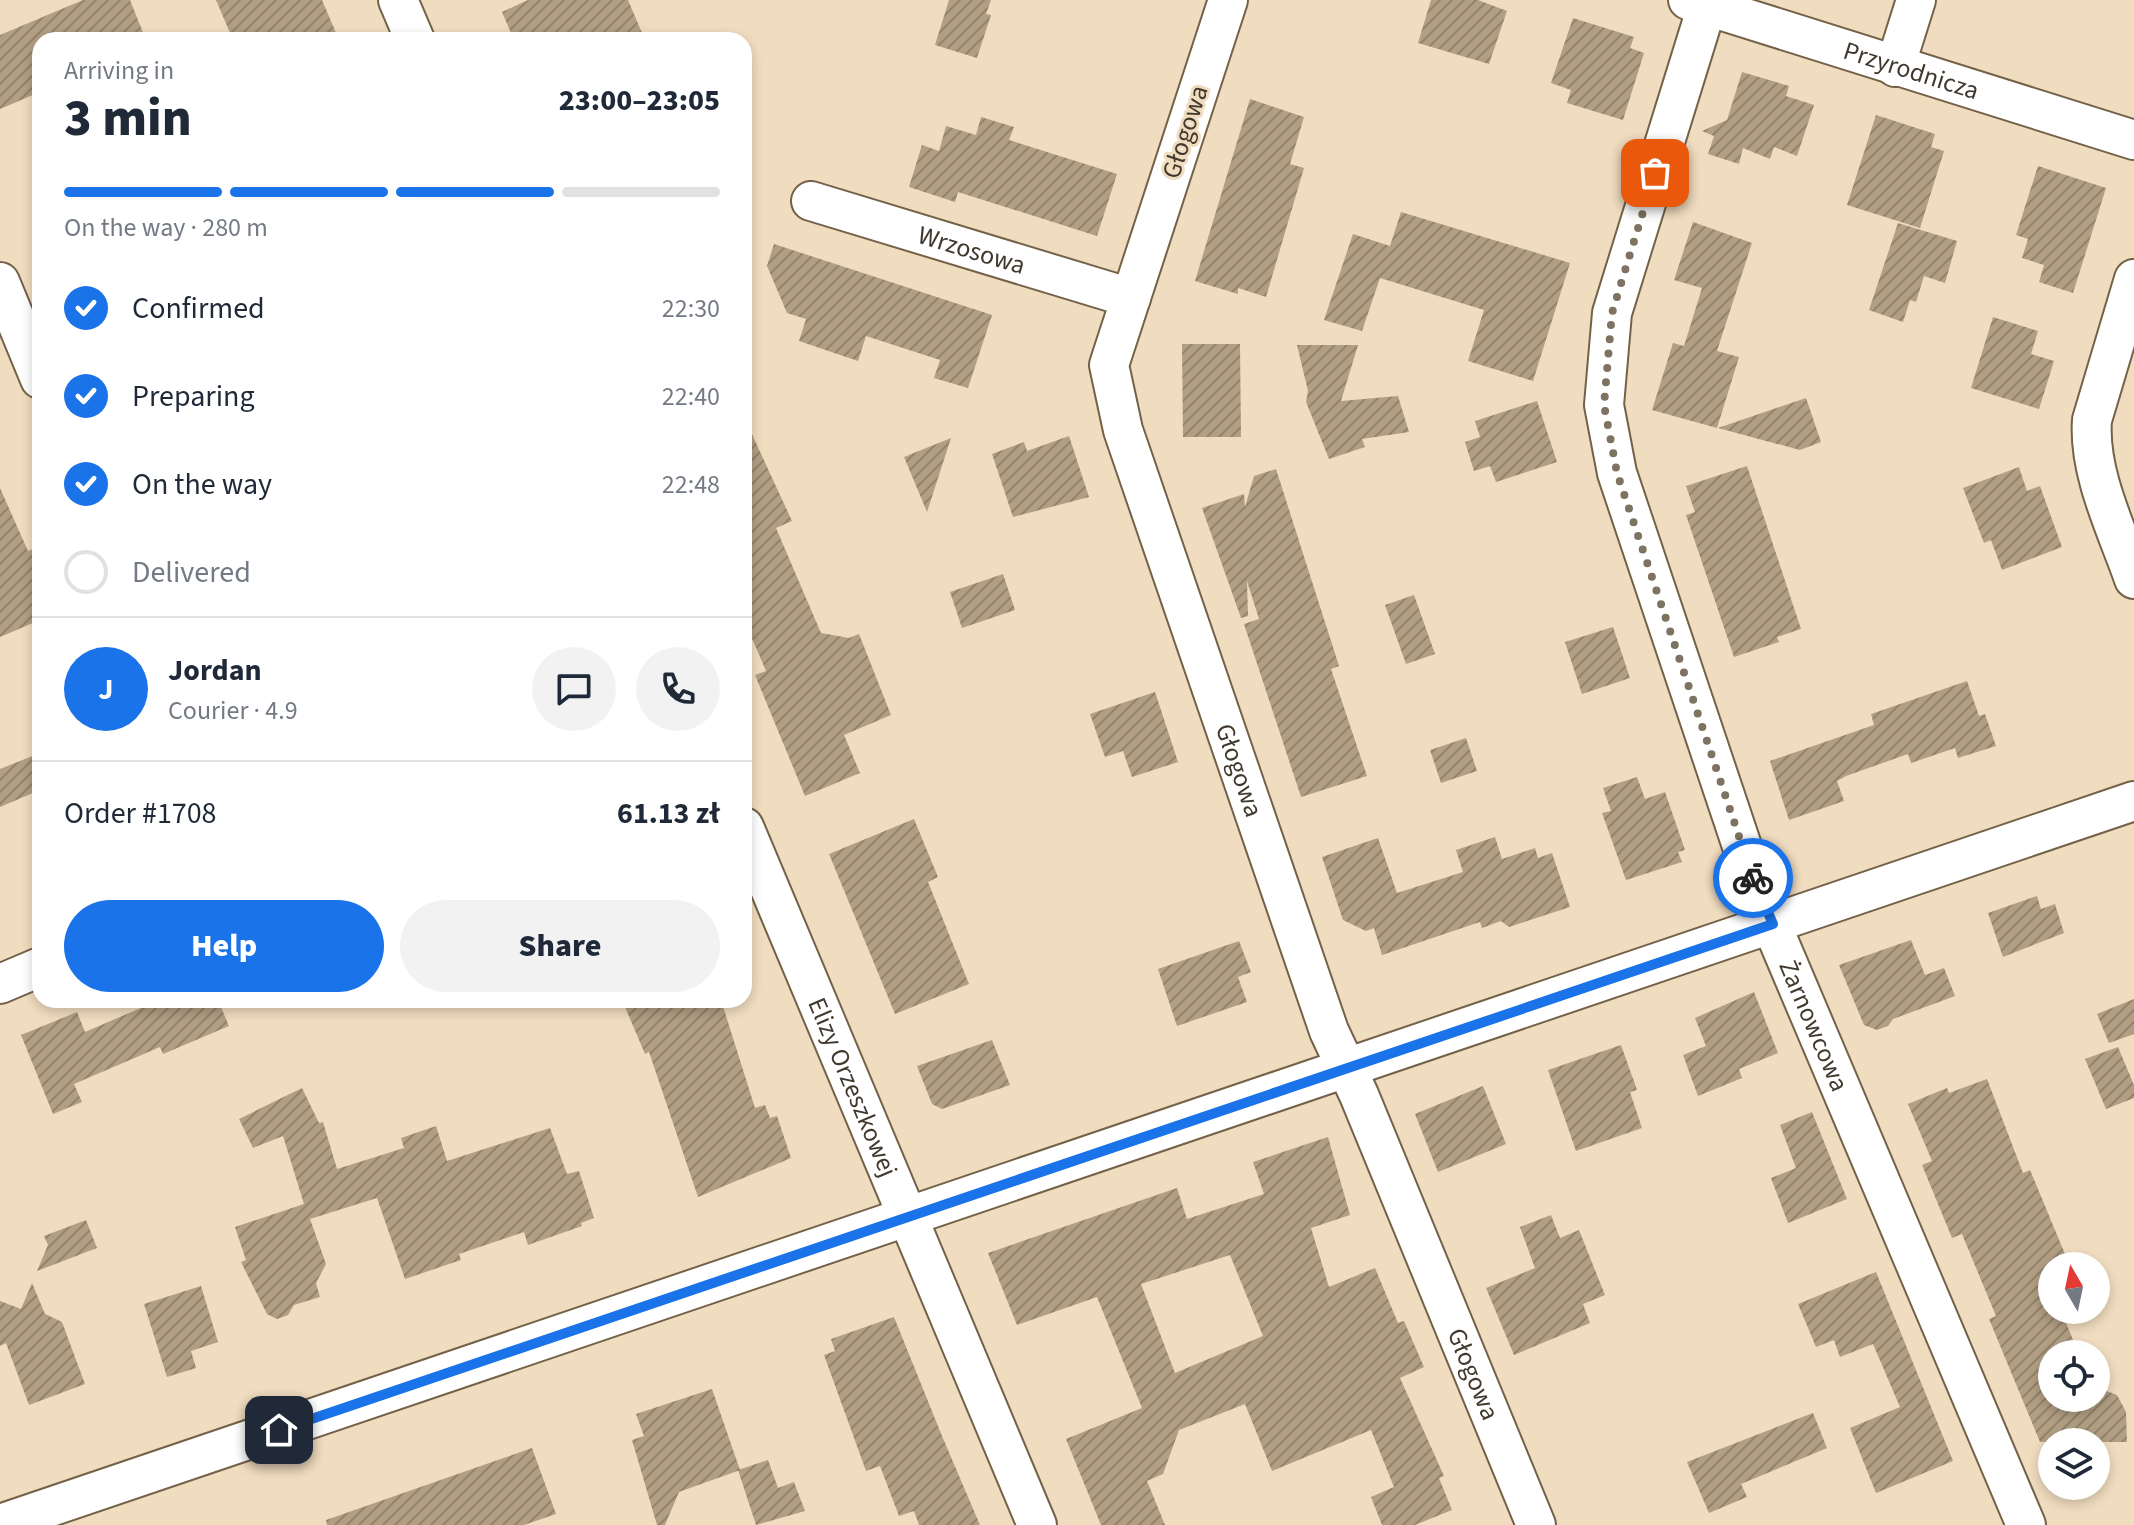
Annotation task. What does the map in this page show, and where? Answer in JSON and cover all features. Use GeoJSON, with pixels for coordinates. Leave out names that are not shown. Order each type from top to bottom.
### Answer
{"type":"FeatureCollection","features":[{"type":"Feature","properties":{"kind":"street"},"geometry":{"type":"LineString","coordinates":[[398,0],[412,32]]}},
{"type":"Feature","properties":{"kind":"street","name":"Głogowa"},"geometry":{"type":"LineString","coordinates":[[1228,0],[1109,365],[1123,430],[1329,1031],[1536,1525]]}},
{"type":"Feature","properties":{"kind":"street"},"geometry":{"type":"LineString","coordinates":[[1895,67],[1916,0]]}},
{"type":"Feature","properties":{"kind":"street","name":"Przyrodnicza"},"geometry":{"type":"LineString","coordinates":[[1698,3],[2134,140]]}},
{"type":"Feature","properties":{"kind":"street","name":"Żarnowcowa"},"geometry":{"type":"LineString","coordinates":[[1698,3],[1612,313],[1604,405],[1617,473],[1756,888],[2026,1525]]}},
{"type":"Feature","properties":{"kind":"street","name":"Wrzosowa"},"geometry":{"type":"LineString","coordinates":[[811,201],[1131,298]]}},
{"type":"Feature","properties":{"kind":"street"},"geometry":{"type":"LineString","coordinates":[[2134,279],[2092,420],[2090,437],[2097,471],[2134,579]]}},
{"type":"Feature","properties":{"kind":"street"},"geometry":{"type":"LineString","coordinates":[[0,282],[32,360]]}},
{"type":"Feature","properties":{"kind":"street"},"geometry":{"type":"LineString","coordinates":[[3,1515],[1346,1069],[2134,801]]}},
{"type":"Feature","properties":{"kind":"street","name":"Elizy Orzeszkowej"},"geometry":{"type":"LineString","coordinates":[[752,846],[1037,1525]]}},
{"type":"Feature","properties":{"kind":"street"},"geometry":{"type":"LineString","coordinates":[[0,984],[32,970]]}},
{"type":"Feature","properties":{"kind":"building"},"geometry":{"type":"Polygon","coordinates":[[[83,0],[130,0],[143,32],[32,32],[32,95],[0,109],[0,35],[83,0]]]}},
{"type":"Feature","properties":{"kind":"building"},"geometry":{"type":"Polygon","coordinates":[[[216,0],[322,0],[336,32],[230,32],[216,0]]]}},
{"type":"Feature","properties":{"kind":"building"},"geometry":{"type":"Polygon","coordinates":[[[528,0],[628,0],[642,32],[511,32],[502,12],[528,0]]]}},
{"type":"Feature","properties":{"kind":"building"},"geometry":{"type":"Polygon","coordinates":[[[949,0],[991,0],[986,14],[991,15],[977,58],[935,45],[949,0]]]}},
{"type":"Feature","properties":{"kind":"building"},"geometry":{"type":"Polygon","coordinates":[[[1431,0],[1478,0],[1507,11],[1489,64],[1418,43],[1431,0]]]}},
{"type":"Feature","properties":{"kind":"building"},"geometry":{"type":"Polygon","coordinates":[[[1573,18],[1634,37],[1630,48],[1644,53],[1623,120],[1567,103],[1571,90],[1551,83],[1573,18]]]}},
{"type":"Feature","properties":{"kind":"building"},"geometry":{"type":"Polygon","coordinates":[[[1742,72],[1789,86],[1786,96],[1814,105],[1797,156],[1774,147],[1770,159],[1743,148],[1739,164],[1708,154],[1714,136],[1702,131],[1727,120],[1742,72]]]}},
{"type":"Feature","properties":{"kind":"building"},"geometry":{"type":"Polygon","coordinates":[[[1250,99],[1304,117],[1290,164],[1304,168],[1266,297],[1238,288],[1238,294],[1195,281],[1250,99]]]}},
{"type":"Feature","properties":{"kind":"building"},"geometry":{"type":"Polygon","coordinates":[[[1876,115],[1935,134],[1931,147],[1944,151],[1920,228],[1847,205],[1876,115]]]}},
{"type":"Feature","properties":{"kind":"building"},"geometry":{"type":"Polygon","coordinates":[[[981,117],[1014,127],[1009,140],[1117,174],[1097,236],[958,192],[955,202],[909,187],[922,145],[939,151],[946,126],[976,135],[981,117]]]}},
{"type":"Feature","properties":{"kind":"building"},"geometry":{"type":"Polygon","coordinates":[[[2038,166],[2106,188],[2073,293],[2039,282],[2044,265],[2022,258],[2028,239],[2016,235],[2038,166]]]}},
{"type":"Feature","properties":{"kind":"building"},"geometry":{"type":"Polygon","coordinates":[[[1401,212],[1570,263],[1533,381],[1468,361],[1484,310],[1380,278],[1362,331],[1324,320],[1353,234],[1390,246],[1401,212]]]}},
{"type":"Feature","properties":{"kind":"building"},"geometry":{"type":"Polygon","coordinates":[[[1693,222],[1752,243],[1717,351],[1739,357],[1717,428],[1652,410],[1673,343],[1684,346],[1702,288],[1674,280],[1693,222]]]}},
{"type":"Feature","properties":{"kind":"building"},"geometry":{"type":"Polygon","coordinates":[[[1898,223],[1957,241],[1945,283],[1924,276],[1916,302],[1910,300],[1903,322],[1869,310],[1898,223]]]}},
{"type":"Feature","properties":{"kind":"building"},"geometry":{"type":"Polygon","coordinates":[[[774,244],[992,315],[968,388],[934,378],[940,360],[866,336],[858,361],[799,341],[806,319],[787,313],[767,266],[774,244]]]}},
{"type":"Feature","properties":{"kind":"building"},"geometry":{"type":"Polygon","coordinates":[[[1993,317],[2038,331],[2031,354],[2054,361],[2039,409],[1971,388],[1993,317]]]}},
{"type":"Feature","properties":{"kind":"building"},"geometry":{"type":"Polygon","coordinates":[[[1182,344],[1240,344],[1241,437],[1183,437],[1182,344]]]}},
{"type":"Feature","properties":{"kind":"building"},"geometry":{"type":"Polygon","coordinates":[[[1297,345],[1358,345],[1341,401],[1398,396],[1409,432],[1362,439],[1365,447],[1329,459],[1306,402],[1308,391],[1297,345]]]}},
{"type":"Feature","properties":{"kind":"building"},"geometry":{"type":"Polygon","coordinates":[[[1806,398],[1821,442],[1800,450],[1718,428],[1806,398]]]}},
{"type":"Feature","properties":{"kind":"building"},"geometry":{"type":"Polygon","coordinates":[[[1537,401],[1557,462],[1496,482],[1490,466],[1474,471],[1465,442],[1480,437],[1475,421],[1537,401]]]}},
{"type":"Feature","properties":{"kind":"building"},"geometry":{"type":"Polygon","coordinates":[[[752,434],[792,521],[776,528],[821,633],[849,638],[859,634],[891,715],[844,735],[860,773],[805,796],[755,675],[766,671],[752,639],[752,434]]]}},
{"type":"Feature","properties":{"kind":"building"},"geometry":{"type":"Polygon","coordinates":[[[1069,436],[1089,497],[1013,517],[992,454],[1024,442],[1027,451],[1069,436]]]}},
{"type":"Feature","properties":{"kind":"building"},"geometry":{"type":"Polygon","coordinates":[[[951,438],[927,512],[904,457],[951,438]]]}},
{"type":"Feature","properties":{"kind":"building"},"geometry":{"type":"Polygon","coordinates":[[[1747,466],[1801,629],[1777,637],[1779,642],[1734,657],[1686,515],[1695,512],[1686,486],[1747,466]]]}},
{"type":"Feature","properties":{"kind":"building"},"geometry":{"type":"Polygon","coordinates":[[[2019,467],[2027,491],[2040,486],[2062,547],[2002,570],[1991,540],[1984,543],[1963,488],[2019,467]]]}},
{"type":"Feature","properties":{"kind":"building"},"geometry":{"type":"Polygon","coordinates":[[[1276,469],[1339,666],[1331,669],[1367,776],[1301,797],[1244,624],[1259,619],[1247,581],[1248,616],[1241,618],[1202,508],[1244,494],[1245,507],[1254,476],[1276,469]]]}},
{"type":"Feature","properties":{"kind":"building"},"geometry":{"type":"Polygon","coordinates":[[[0,488],[28,551],[32,549],[32,623],[0,637],[0,488]]]}},
{"type":"Feature","properties":{"kind":"building"},"geometry":{"type":"Polygon","coordinates":[[[1003,574],[1015,610],[962,628],[950,592],[1003,574]]]}},
{"type":"Feature","properties":{"kind":"building"},"geometry":{"type":"Polygon","coordinates":[[[1414,595],[1435,654],[1406,664],[1385,605],[1414,595]]]}},
{"type":"Feature","properties":{"kind":"building"},"geometry":{"type":"Polygon","coordinates":[[[1613,627],[1630,678],[1582,694],[1565,642],[1613,627]]]}},
{"type":"Feature","properties":{"kind":"building"},"geometry":{"type":"Polygon","coordinates":[[[1967,681],[1979,716],[1985,714],[1996,746],[1958,758],[1955,748],[1911,763],[1908,754],[1846,776],[1837,781],[1844,801],[1789,820],[1770,761],[1874,725],[1871,714],[1967,681]]]}},
{"type":"Feature","properties":{"kind":"building"},"geometry":{"type":"Polygon","coordinates":[[[1155,692],[1178,762],[1132,777],[1123,751],[1105,757],[1090,714],[1155,692]]]}},
{"type":"Feature","properties":{"kind":"building"},"geometry":{"type":"Polygon","coordinates":[[[1466,738],[1477,771],[1441,783],[1430,750],[1466,738]]]}},
{"type":"Feature","properties":{"kind":"building"},"geometry":{"type":"Polygon","coordinates":[[[32,756],[32,793],[0,807],[0,769],[32,756]]]}},
{"type":"Feature","properties":{"kind":"building"},"geometry":{"type":"Polygon","coordinates":[[[1637,777],[1645,799],[1665,792],[1685,850],[1678,852],[1682,862],[1626,880],[1602,813],[1611,811],[1603,788],[1637,777]]]}},
{"type":"Feature","properties":{"kind":"building"},"geometry":{"type":"Polygon","coordinates":[[[914,819],[938,877],[928,882],[969,984],[895,1014],[829,854],[914,819]]]}},
{"type":"Feature","properties":{"kind":"building"},"geometry":{"type":"Polygon","coordinates":[[[1495,837],[1502,859],[1535,848],[1538,858],[1552,853],[1570,907],[1509,927],[1501,921],[1482,928],[1480,922],[1382,955],[1374,928],[1366,931],[1343,920],[1322,857],[1378,838],[1397,893],[1463,872],[1456,850],[1495,837]]]}},
{"type":"Feature","properties":{"kind":"building"},"geometry":{"type":"Polygon","coordinates":[[[2037,896],[2041,909],[2055,904],[2064,933],[2003,957],[1988,913],[2037,896]]]}},
{"type":"Feature","properties":{"kind":"building"},"geometry":{"type":"Polygon","coordinates":[[[1911,940],[1925,975],[1944,968],[1955,996],[1893,1019],[1888,1026],[1877,1030],[1864,1025],[1839,965],[1911,940]]]}},
{"type":"Feature","properties":{"kind":"building"},"geometry":{"type":"Polygon","coordinates":[[[1239,941],[1251,972],[1238,977],[1247,1002],[1177,1026],[1158,969],[1239,941]]]}},
{"type":"Feature","properties":{"kind":"building"},"geometry":{"type":"Polygon","coordinates":[[[1754,992],[1778,1053],[1739,1069],[1742,1078],[1698,1096],[1683,1055],[1706,1046],[1695,1018],[1754,992]]]}},
{"type":"Feature","properties":{"kind":"building"},"geometry":{"type":"Polygon","coordinates":[[[2134,999],[2134,1034],[2109,1043],[2097,1014],[2134,999]]]}},
{"type":"Feature","properties":{"kind":"building"},"geometry":{"type":"Polygon","coordinates":[[[141,1008],[221,1008],[229,1026],[163,1054],[160,1047],[74,1084],[82,1102],[53,1114],[21,1035],[77,1012],[85,1032],[141,1008]]]}},
{"type":"Feature","properties":{"kind":"building"},"geometry":{"type":"Polygon","coordinates":[[[625,1008],[724,1008],[755,1108],[765,1105],[770,1118],[777,1116],[791,1158],[698,1197],[649,1052],[645,1054],[625,1008]]]}},
{"type":"Feature","properties":{"kind":"building"},"geometry":{"type":"Polygon","coordinates":[[[992,1040],[1010,1085],[942,1109],[932,1104],[917,1066],[992,1040]]]}},
{"type":"Feature","properties":{"kind":"building"},"geometry":{"type":"Polygon","coordinates":[[[1621,1045],[1637,1090],[1630,1092],[1642,1128],[1576,1151],[1548,1070],[1621,1045]]]}},
{"type":"Feature","properties":{"kind":"building"},"geometry":{"type":"Polygon","coordinates":[[[2118,1047],[2134,1085],[2134,1098],[2106,1109],[2085,1059],[2118,1047]]]}},
{"type":"Feature","properties":{"kind":"building"},"geometry":{"type":"Polygon","coordinates":[[[1987,1079],[2023,1173],[2030,1170],[2064,1252],[2038,1252],[2038,1324],[2066,1324],[2073,1340],[2038,1340],[2038,1412],[2110,1412],[2110,1392],[2117,1395],[2126,1412],[2127,1442],[2110,1442],[2110,1428],[2038,1428],[2038,1437],[1989,1319],[1996,1316],[1962,1234],[1952,1238],[1922,1165],[1932,1161],[1908,1104],[1947,1088],[1949,1093],[1987,1079]]]}},
{"type":"Feature","properties":{"kind":"building"},"geometry":{"type":"Polygon","coordinates":[[[1483,1086],[1506,1144],[1438,1172],[1415,1114],[1483,1086]]]}},
{"type":"Feature","properties":{"kind":"building"},"geometry":{"type":"Polygon","coordinates":[[[302,1088],[319,1123],[323,1122],[337,1169],[404,1148],[401,1138],[436,1126],[447,1161],[550,1128],[567,1174],[579,1171],[594,1218],[581,1223],[582,1226],[528,1245],[524,1232],[459,1254],[461,1260],[405,1279],[377,1198],[310,1219],[326,1264],[316,1283],[320,1297],[294,1305],[288,1315],[277,1319],[267,1314],[241,1262],[246,1260],[235,1227],[304,1204],[283,1136],[253,1148],[239,1119],[302,1088]]]}},
{"type":"Feature","properties":{"kind":"building"},"geometry":{"type":"Polygon","coordinates":[[[1812,1112],[1847,1199],[1788,1223],[1771,1178],[1796,1168],[1780,1125],[1812,1112]]]}},
{"type":"Feature","properties":{"kind":"building"},"geometry":{"type":"Polygon","coordinates":[[[1328,1137],[1350,1215],[1311,1228],[1329,1287],[1375,1268],[1398,1323],[1404,1321],[1424,1367],[1400,1378],[1444,1476],[1439,1478],[1452,1510],[1415,1525],[1382,1525],[1371,1497],[1394,1487],[1371,1430],[1272,1471],[1245,1404],[1179,1430],[1163,1474],[1147,1481],[1165,1525],[1101,1525],[1066,1439],[1142,1408],[1097,1297],[1017,1325],[988,1253],[1177,1188],[1187,1219],[1264,1194],[1253,1162],[1328,1137]],[[1230,1255],[1141,1284],[1175,1373],[1263,1336],[1230,1255]]]}},
{"type":"Feature","properties":{"kind":"building"},"geometry":{"type":"Polygon","coordinates":[[[1551,1215],[1560,1238],[1579,1230],[1605,1295],[1583,1304],[1590,1323],[1514,1355],[1486,1288],[1535,1268],[1520,1227],[1551,1215]]]}},
{"type":"Feature","properties":{"kind":"building"},"geometry":{"type":"Polygon","coordinates":[[[86,1220],[97,1248],[37,1271],[48,1245],[44,1236],[86,1220]]]}},
{"type":"Feature","properties":{"kind":"building"},"geometry":{"type":"Polygon","coordinates":[[[1876,1272],[1953,1461],[1876,1493],[1850,1428],[1900,1407],[1873,1344],[1840,1357],[1834,1340],[1816,1347],[1798,1304],[1876,1272]]]}},
{"type":"Feature","properties":{"kind":"building"},"geometry":{"type":"Polygon","coordinates":[[[32,1283],[45,1314],[62,1322],[85,1384],[29,1405],[6,1343],[0,1346],[0,1301],[21,1309],[32,1283]]]}},
{"type":"Feature","properties":{"kind":"building"},"geometry":{"type":"Polygon","coordinates":[[[201,1286],[218,1342],[191,1351],[196,1368],[167,1377],[144,1304],[201,1286]]]}},
{"type":"Feature","properties":{"kind":"building"},"geometry":{"type":"Polygon","coordinates":[[[894,1317],[980,1525],[919,1525],[914,1511],[899,1516],[880,1466],[866,1471],[824,1355],[835,1351],[831,1339],[894,1317]]]}},
{"type":"Feature","properties":{"kind":"building"},"geometry":{"type":"Polygon","coordinates":[[[712,1389],[740,1470],[679,1492],[665,1525],[657,1525],[632,1440],[644,1436],[636,1414],[712,1389]]]}},
{"type":"Feature","properties":{"kind":"building"},"geometry":{"type":"Polygon","coordinates":[[[1813,1413],[1827,1448],[1741,1484],[1747,1497],[1709,1513],[1687,1462],[1813,1413]]]}},
{"type":"Feature","properties":{"kind":"building"},"geometry":{"type":"Polygon","coordinates":[[[532,1448],[556,1514],[524,1525],[327,1525],[326,1520],[532,1448]]]}},
{"type":"Feature","properties":{"kind":"building"},"geometry":{"type":"Polygon","coordinates":[[[768,1460],[778,1488],[794,1482],[805,1511],[756,1525],[738,1470],[768,1460]]]}},
{"type":"Feature","properties":{"kind":"way so far"},"geometry":{"type":"LineString","coordinates":[[1655,173],[1612,313],[1604,405],[1617,473],[1753,878]]}},
{"type":"Feature","properties":{"kind":"route"},"geometry":{"type":"LineString","coordinates":[[279,1430],[684,1290],[1773,924],[1753,878]]}}]}
